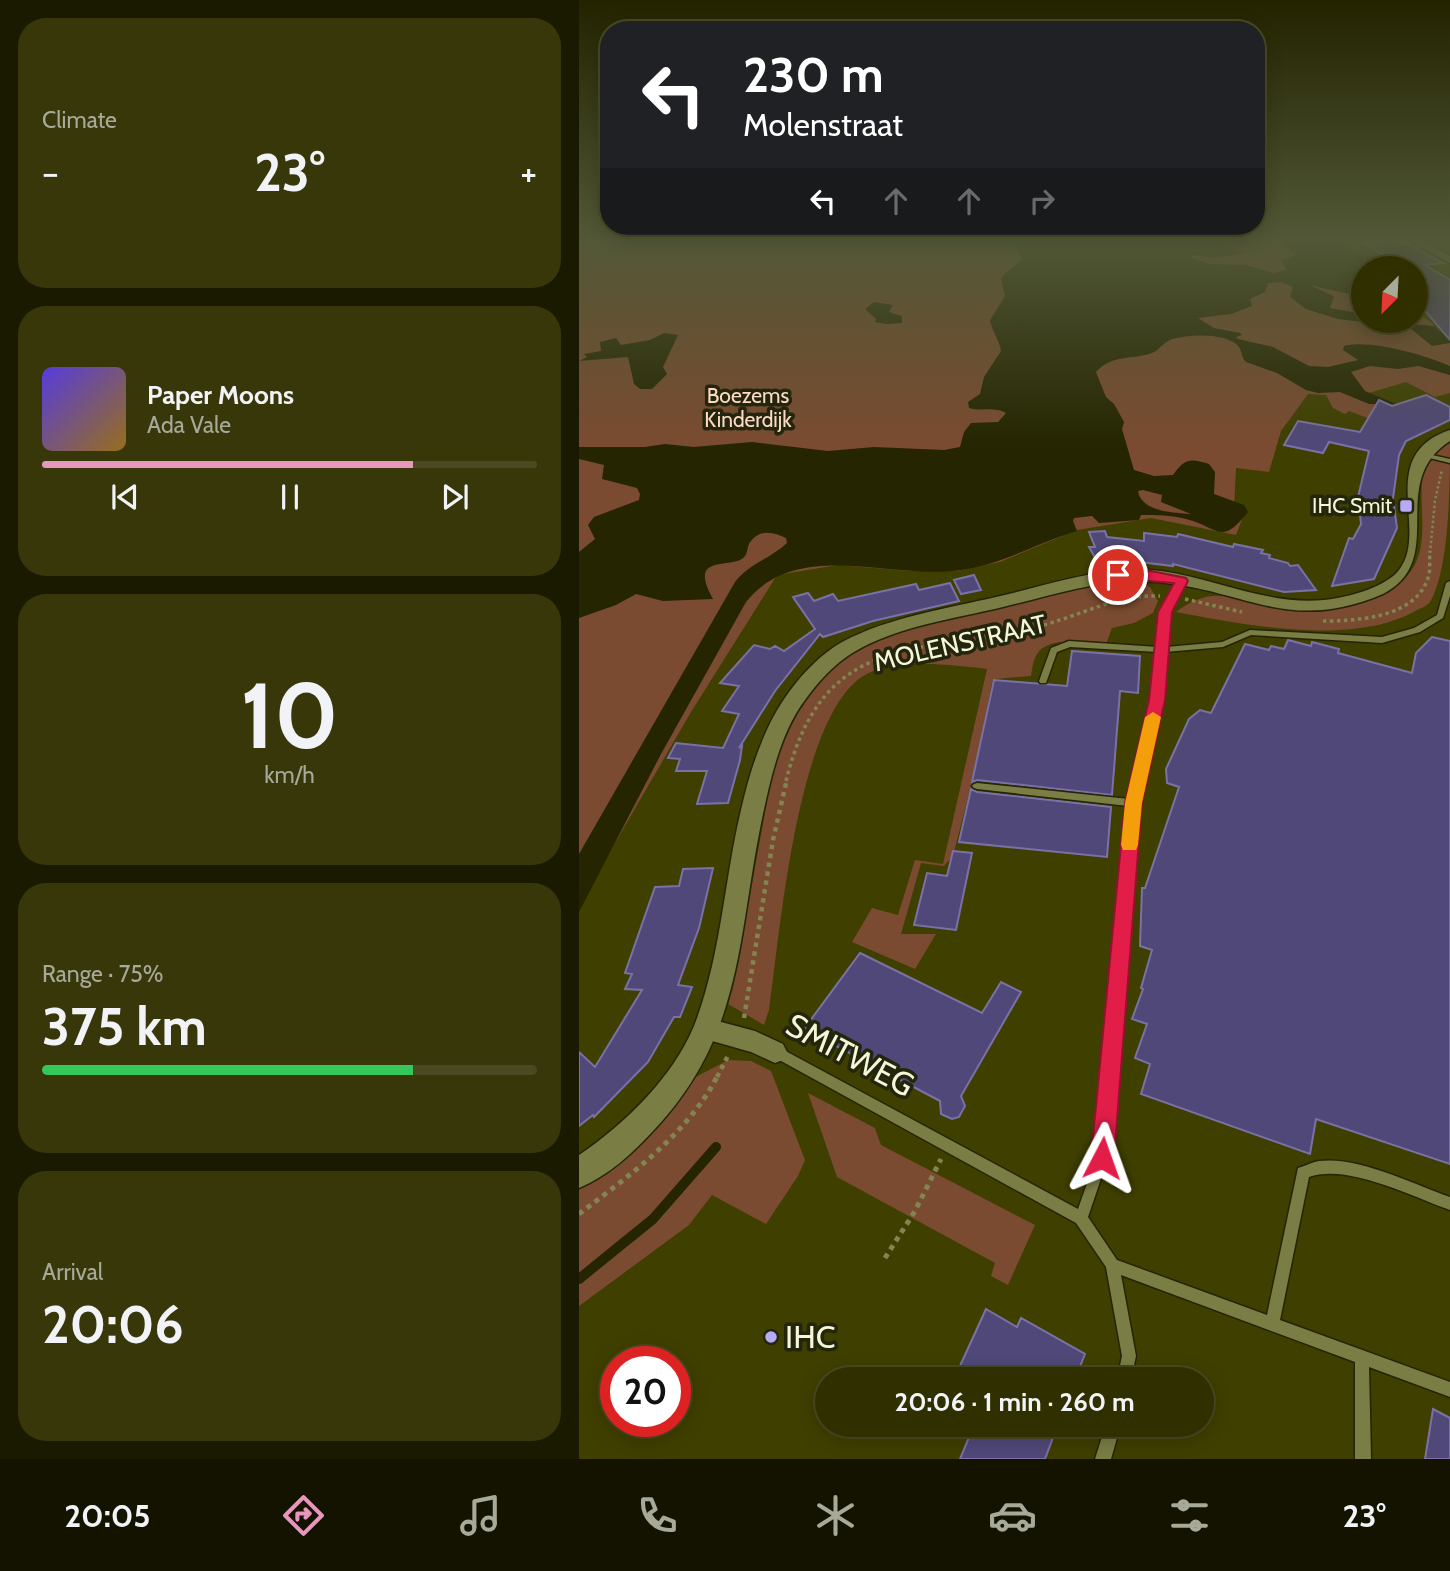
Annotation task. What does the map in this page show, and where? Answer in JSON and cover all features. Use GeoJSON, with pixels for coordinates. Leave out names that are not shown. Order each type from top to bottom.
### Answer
{"type":"FeatureCollection","features":[{"type":"Feature","properties":{"kind":"street"},"geometry":{"type":"LineString","coordinates":[[1423,454],[1442,437],[1450,434]]}},
{"type":"Feature","properties":{"kind":"street","name":"MOLENSTRAAT"},"geometry":{"type":"LineString","coordinates":[[579,1173],[611,1150],[656,1106],[680,1074],[706,1029],[716,999],[749,823],[760,782],[779,728],[794,701],[826,663],[860,641],[892,628],[1118,575],[1151,575],[1177,589],[1306,606],[1351,601],[1389,584],[1408,570],[1412,560],[1415,477],[1423,454]]}},
{"type":"Feature","properties":{"kind":"street","name":"SMITWEG"},"geometry":{"type":"LineString","coordinates":[[706,1029],[776,1052]]}},
{"type":"Feature","properties":{"kind":"lane"},"geometry":{"type":"LineString","coordinates":[[1423,454],[1448,460]]}},
{"type":"Feature","properties":{"kind":"lane"},"geometry":{"type":"LineString","coordinates":[[1043,681],[1054,650],[1069,644],[1160,650],[1223,644],[1250,632],[1382,640],[1417,630],[1439,616],[1450,583]]}},
{"type":"Feature","properties":{"kind":"lane"},"geometry":{"type":"LineString","coordinates":[[1127,1367],[1129,1356],[1112,1265],[1081,1219],[1102,1158],[1133,803],[1157,700],[1165,612],[1177,589]]}},
{"type":"Feature","properties":{"kind":"lane"},"geometry":{"type":"LineString","coordinates":[[977,786],[1133,803]]}},
{"type":"Feature","properties":{"kind":"lane","name":"SMITWEG"},"geometry":{"type":"LineString","coordinates":[[776,1052],[1081,1219]]}},
{"type":"Feature","properties":{"kind":"lane"},"geometry":{"type":"LineString","coordinates":[[1272,1324],[1303,1173],[1311,1168],[1326,1166],[1348,1168],[1450,1204]]}},
{"type":"Feature","properties":{"kind":"lane"},"geometry":{"type":"LineString","coordinates":[[1112,1265],[1450,1390]]}},
{"type":"Feature","properties":{"kind":"lane"},"geometry":{"type":"LineString","coordinates":[[1362,1358],[1363,1459]]}},
{"type":"Feature","properties":{"kind":"lane"},"geometry":{"type":"LineString","coordinates":[[1103,1459],[1110,1437]]}},
{"type":"Feature","properties":{"kind":"path"},"geometry":{"type":"LineString","coordinates":[[1319,621],[1360,619],[1395,611],[1417,597],[1428,579],[1436,488],[1448,460]]}},
{"type":"Feature","properties":{"kind":"path","name":"MOLENSTRAAT"},"geometry":{"type":"LineString","coordinates":[[579,1214],[649,1160],[683,1128],[723,1067],[744,1019],[776,824],[789,765],[812,715],[837,680],[848,671],[893,654],[986,639],[1061,621],[1117,598],[1177,589],[1247,612]]}},
{"type":"Feature","properties":{"kind":"path"},"geometry":{"type":"LineString","coordinates":[[885,1258],[953,1148]]}},
{"type":"Feature","properties":{"kind":"green space","name":"Boezems Kinderdijk"},"geometry":{"type":"Polygon","coordinates":[[[579,307],[1351,307],[1351,333],[1428,333],[1428,320],[1441,334],[1450,336],[1450,393],[1435,397],[1406,382],[1365,394],[1400,412],[1378,422],[1349,411],[1345,414],[1333,408],[1326,395],[1308,394],[1281,431],[1269,472],[1236,468],[1234,510],[1245,512],[1236,535],[1151,518],[1077,530],[1000,562],[957,571],[909,571],[838,565],[777,575],[691,712],[579,905],[579,307]]]}},
{"type":"Feature","properties":{"kind":"green space"},"geometry":{"type":"Polygon","coordinates":[[[1450,440],[1449,501],[1442,569],[1437,587],[1426,606],[1391,621],[1362,628],[1331,630],[1266,627],[1176,612],[1205,597],[1228,597],[1265,606],[1293,607],[1384,593],[1402,581],[1420,552],[1424,461],[1450,440]]]}},
{"type":"Feature","properties":{"kind":"green space"},"geometry":{"type":"Polygon","coordinates":[[[1135,579],[1150,587],[1158,601],[1153,613],[1134,623],[1112,628],[1106,644],[1050,644],[1037,654],[1031,676],[995,679],[992,683],[973,778],[953,856],[944,866],[921,863],[901,934],[936,934],[915,969],[852,942],[872,908],[898,915],[915,860],[943,864],[987,669],[928,664],[898,665],[871,672],[846,692],[825,727],[809,773],[796,825],[769,1010],[764,1025],[728,1004],[766,807],[771,759],[786,721],[827,665],[871,640],[1071,588],[1135,579]]]}},
{"type":"Feature","properties":{"kind":"green space"},"geometry":{"type":"Polygon","coordinates":[[[728,1060],[751,1061],[771,1071],[805,1160],[798,1176],[766,1224],[712,1195],[689,1225],[579,1306],[579,1187],[690,1080],[728,1060]]]}},
{"type":"Feature","properties":{"kind":"green space"},"geometry":{"type":"Polygon","coordinates":[[[808,1093],[875,1128],[881,1145],[1035,1225],[1008,1285],[991,1276],[995,1263],[837,1177],[808,1093]]]}},
{"type":"Feature","properties":{"kind":"shaded area"},"geometry":{"type":"Polygon","coordinates":[[[892,307],[889,312],[902,316],[902,323],[875,322],[876,319],[865,309],[892,307]]]}},
{"type":"Feature","properties":{"kind":"shaded area"},"geometry":{"type":"Polygon","coordinates":[[[998,307],[1249,307],[1231,314],[1198,318],[1214,328],[1240,333],[1242,335],[1236,337],[1238,339],[1273,347],[1309,366],[1328,367],[1358,360],[1343,350],[1344,346],[1355,344],[1382,346],[1412,353],[1450,366],[1450,375],[1418,366],[1398,369],[1370,366],[1351,372],[1365,391],[1399,405],[1369,404],[1340,392],[1318,393],[1306,390],[1277,373],[1246,362],[1234,342],[1206,336],[1186,336],[1170,340],[1152,353],[1115,360],[1102,366],[1096,372],[1106,397],[1114,404],[1124,422],[1122,429],[1134,470],[1154,476],[1173,475],[1188,461],[1209,464],[1215,472],[1214,494],[1244,505],[1248,512],[1239,523],[1225,532],[1219,532],[1197,522],[1170,516],[1141,515],[1139,520],[1099,523],[1092,516],[1074,518],[1077,531],[976,567],[934,572],[819,566],[792,571],[767,582],[746,602],[661,754],[579,912],[579,854],[735,582],[747,570],[787,543],[786,538],[763,533],[751,541],[745,556],[739,560],[708,568],[705,574],[706,584],[713,599],[663,601],[636,594],[616,605],[579,618],[579,552],[595,539],[588,525],[594,517],[639,500],[640,494],[637,488],[602,479],[604,465],[579,459],[579,447],[645,447],[665,444],[694,447],[752,442],[828,451],[874,447],[944,450],[960,447],[964,432],[971,423],[998,422],[1006,413],[969,408],[968,402],[980,394],[984,377],[1001,351],[990,320],[998,307]],[[1138,491],[1140,498],[1152,507],[1191,514],[1161,502],[1162,495],[1138,491]]]}},
{"type":"Feature","properties":{"kind":"shaded area"},"geometry":{"type":"Polygon","coordinates":[[[1303,307],[1330,307],[1351,312],[1351,321],[1303,307]]]}},
{"type":"Feature","properties":{"kind":"shaded area"},"geometry":{"type":"Polygon","coordinates":[[[1428,326],[1434,326],[1450,340],[1450,343],[1432,346],[1416,333],[1428,333],[1428,326]]]}},
{"type":"Feature","properties":{"kind":"shaded area"},"geometry":{"type":"Polygon","coordinates":[[[664,333],[678,335],[663,367],[667,374],[652,389],[640,389],[634,384],[628,357],[579,361],[587,357],[584,354],[601,351],[600,342],[616,338],[621,345],[650,340],[664,333]]]}},
{"type":"Feature","properties":{"kind":"building"},"geometry":{"type":"Polygon","coordinates":[[[1428,307],[1450,307],[1450,340],[1428,314],[1428,307]]]}},
{"type":"Feature","properties":{"kind":"building"},"geometry":{"type":"Polygon","coordinates":[[[1426,395],[1450,407],[1450,420],[1406,441],[1399,455],[1393,498],[1397,528],[1374,579],[1332,586],[1349,538],[1353,539],[1361,524],[1358,497],[1369,451],[1329,442],[1323,453],[1284,445],[1298,421],[1360,432],[1379,400],[1392,406],[1426,395]]]}},
{"type":"Feature","properties":{"kind":"building"},"geometry":{"type":"Polygon","coordinates":[[[1105,531],[1107,537],[1144,541],[1144,533],[1177,537],[1178,534],[1233,547],[1234,544],[1263,550],[1261,553],[1270,555],[1269,558],[1290,566],[1298,565],[1316,590],[1284,592],[1173,564],[1123,560],[1098,563],[1089,547],[1095,547],[1089,532],[1105,531]]]}},
{"type":"Feature","properties":{"kind":"building"},"geometry":{"type":"Polygon","coordinates":[[[974,575],[981,590],[961,594],[954,580],[974,575]]]}},
{"type":"Feature","properties":{"kind":"building"},"geometry":{"type":"Polygon","coordinates":[[[950,583],[959,601],[873,621],[823,637],[820,634],[775,691],[739,748],[742,746],[728,803],[697,804],[707,771],[676,771],[680,759],[668,758],[676,743],[723,748],[739,714],[722,711],[739,686],[720,683],[754,645],[770,649],[775,646],[784,651],[815,629],[793,597],[808,593],[814,601],[833,594],[838,601],[916,584],[919,590],[950,583]]]}},
{"type":"Feature","properties":{"kind":"building"},"geometry":{"type":"Polygon","coordinates":[[[1432,637],[1450,641],[1450,1164],[1316,1119],[1310,1154],[1141,1094],[1150,1064],[1135,1058],[1147,1024],[1132,1019],[1143,989],[1141,988],[1152,950],[1140,946],[1142,888],[1145,888],[1179,787],[1167,783],[1166,769],[1189,719],[1200,710],[1211,713],[1245,644],[1269,650],[1271,646],[1284,649],[1288,640],[1311,646],[1312,642],[1339,649],[1338,653],[1412,673],[1416,653],[1432,637]]]}},
{"type":"Feature","properties":{"kind":"building"},"geometry":{"type":"Polygon","coordinates":[[[1072,651],[1140,656],[1138,693],[1120,691],[1112,795],[977,780],[972,782],[994,680],[1067,686],[1072,651]]]}},
{"type":"Feature","properties":{"kind":"building"},"geometry":{"type":"Polygon","coordinates":[[[971,789],[977,792],[1111,807],[1107,857],[959,842],[971,789]]]}},
{"type":"Feature","properties":{"kind":"building"},"geometry":{"type":"Polygon","coordinates":[[[953,851],[972,853],[956,930],[914,925],[927,873],[947,876],[953,851]]]}},
{"type":"Feature","properties":{"kind":"building"},"geometry":{"type":"Polygon","coordinates":[[[713,868],[699,928],[678,985],[692,987],[680,1017],[674,1017],[648,1062],[594,1117],[593,1115],[579,1126],[579,1052],[595,1067],[642,990],[625,989],[632,974],[625,973],[655,887],[679,886],[683,869],[713,868]]]}},
{"type":"Feature","properties":{"kind":"building"},"geometry":{"type":"Polygon","coordinates":[[[860,953],[982,1013],[1001,982],[1021,992],[961,1096],[965,1106],[959,1117],[952,1119],[941,1114],[940,1101],[804,1029],[860,953]]]}},
{"type":"Feature","properties":{"kind":"building"},"geometry":{"type":"Polygon","coordinates":[[[986,1309],[1017,1327],[1021,1318],[1085,1354],[1080,1367],[959,1367],[986,1309]]]}},
{"type":"Feature","properties":{"kind":"building"},"geometry":{"type":"Polygon","coordinates":[[[1433,1409],[1450,1418],[1450,1459],[1425,1459],[1433,1409]]]}},
{"type":"Feature","properties":{"kind":"building"},"geometry":{"type":"Polygon","coordinates":[[[969,1437],[1053,1437],[1045,1459],[960,1459],[969,1437]]]}},
{"type":"Feature","properties":{"kind":"waterway"},"geometry":{"type":"LineString","coordinates":[[579,1279],[653,1219],[716,1147]]}},
{"type":"Feature","properties":{"kind":"slow traffic"},"geometry":{"type":"LineString","coordinates":[[1129,845],[1133,803],[1153,717]]}},
{"type":"Feature","properties":{"kind":"place","name":"IHC Smit"},"geometry":{"type":"Point","coordinates":[1406,506]}},
{"type":"Feature","properties":{"kind":"place","name":"IHC"},"geometry":{"type":"Point","coordinates":[771,1337]}},
{"type":"Feature","properties":{"kind":"route"},"geometry":{"type":"LineString","coordinates":[[1102,1158],[1133,803],[1157,700],[1165,612],[1182,581],[1151,575],[1118,575]]}}]}
